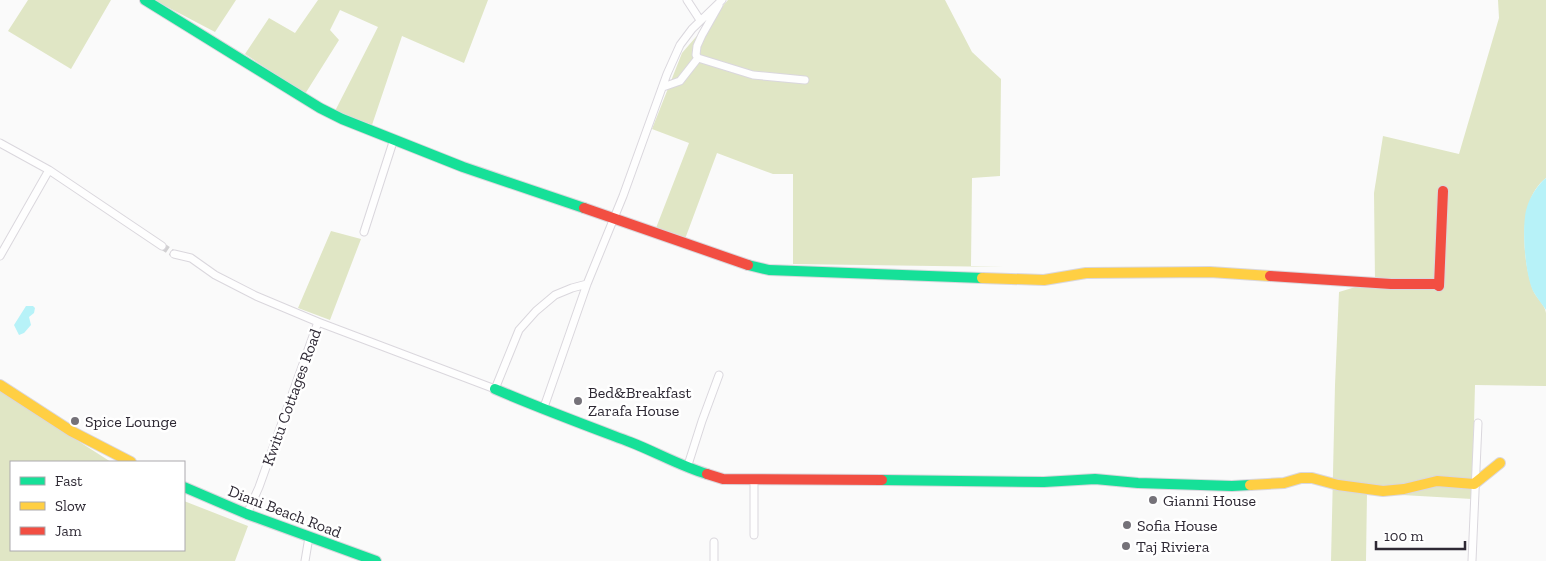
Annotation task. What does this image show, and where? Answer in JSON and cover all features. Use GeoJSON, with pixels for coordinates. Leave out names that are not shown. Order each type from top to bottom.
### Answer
{"type":"FeatureCollection","features":[{"type":"Feature","properties":{"kind":"street"},"geometry":{"type":"LineString","coordinates":[[145,0],[320,108],[342,119],[463,168],[743,264],[769,270],[1044,280],[1086,273],[1210,272],[1391,284],[1436,284],[1440,286],[1443,191]]}},
{"type":"Feature","properties":{"kind":"street"},"geometry":{"type":"LineString","coordinates":[[687,0],[700,20]]}},
{"type":"Feature","properties":{"kind":"street"},"geometry":{"type":"LineString","coordinates":[[543,410],[587,284],[680,45],[700,20],[722,0]]}},
{"type":"Feature","properties":{"kind":"street"},"geometry":{"type":"LineString","coordinates":[[698,58],[696,55],[697,46],[722,0]]}},
{"type":"Feature","properties":{"kind":"street"},"geometry":{"type":"LineString","coordinates":[[663,87],[680,81],[698,58]]}},
{"type":"Feature","properties":{"kind":"street"},"geometry":{"type":"LineString","coordinates":[[698,58],[753,75],[805,80]]}},
{"type":"Feature","properties":{"kind":"street"},"geometry":{"type":"LineString","coordinates":[[364,232],[394,139]]}},
{"type":"Feature","properties":{"kind":"street"},"geometry":{"type":"LineString","coordinates":[[0,143],[49,170],[162,246]]}},
{"type":"Feature","properties":{"kind":"street"},"geometry":{"type":"LineString","coordinates":[[0,256],[49,170]]}},
{"type":"Feature","properties":{"kind":"street"},"geometry":{"type":"LineString","coordinates":[[174,254],[191,258],[215,275],[256,296],[318,322]]}},
{"type":"Feature","properties":{"kind":"street"},"geometry":{"type":"LineString","coordinates":[[587,284],[572,288],[555,296],[536,311],[519,330],[497,386],[543,410],[632,443],[687,468],[722,479],[1044,482],[1095,479],[1138,483],[1232,486],[1284,483],[1301,478],[1312,478],[1338,485],[1383,491],[1404,489],[1437,481],[1474,484],[1500,463]]}},
{"type":"Feature","properties":{"kind":"street","name":"Kwitu Cottages Road"},"geometry":{"type":"LineString","coordinates":[[247,514],[259,487],[318,322],[497,386]]}},
{"type":"Feature","properties":{"kind":"street"},"geometry":{"type":"LineString","coordinates":[[687,468],[719,374]]}},
{"type":"Feature","properties":{"kind":"street"},"geometry":{"type":"LineString","coordinates":[[0,385],[71,431],[129,461]]}},
{"type":"Feature","properties":{"kind":"street"},"geometry":{"type":"LineString","coordinates":[[1472,561],[1478,423]]}},
{"type":"Feature","properties":{"kind":"street"},"geometry":{"type":"LineString","coordinates":[[754,479],[754,535]]}},
{"type":"Feature","properties":{"kind":"street","name":"Diani Beach Road"},"geometry":{"type":"LineString","coordinates":[[185,487],[247,514],[376,561]]}},
{"type":"Feature","properties":{"kind":"street"},"geometry":{"type":"LineString","coordinates":[[305,561],[309,537]]}},
{"type":"Feature","properties":{"kind":"street"},"geometry":{"type":"LineString","coordinates":[[714,542],[714,561]]}},
{"type":"Feature","properties":{"kind":"green space"},"geometry":{"type":"Polygon","coordinates":[[[28,0],[111,0],[71,69],[8,31],[28,0]]]}},
{"type":"Feature","properties":{"kind":"green space"},"geometry":{"type":"Polygon","coordinates":[[[157,0],[236,0],[215,32],[157,0]]]}},
{"type":"Feature","properties":{"kind":"green space"},"geometry":{"type":"Polygon","coordinates":[[[318,0],[488,0],[464,63],[402,36],[372,125],[335,111],[378,27],[340,10],[330,30],[339,40],[305,94],[245,54],[269,18],[295,33],[318,0]]]}},
{"type":"Feature","properties":{"kind":"green space"},"geometry":{"type":"Polygon","coordinates":[[[728,0],[945,0],[972,52],[1001,79],[1000,176],[972,178],[971,266],[1004,267],[793,264],[793,174],[773,174],[717,153],[685,239],[656,228],[689,143],[652,129],[682,53],[728,0]]]}},
{"type":"Feature","properties":{"kind":"green space"},"geometry":{"type":"Polygon","coordinates":[[[1498,0],[1546,0],[1546,178],[1530,200],[1524,231],[1529,277],[1533,290],[1546,313],[1546,386],[1475,385],[1472,499],[1367,493],[1366,561],[1331,561],[1339,292],[1375,281],[1374,193],[1383,136],[1459,154],[1499,18],[1498,0]]]}},
{"type":"Feature","properties":{"kind":"green space"},"geometry":{"type":"Polygon","coordinates":[[[331,231],[361,239],[330,320],[298,308],[331,231]]]}},
{"type":"Feature","properties":{"kind":"green space"},"geometry":{"type":"Polygon","coordinates":[[[0,391],[109,461],[10,461],[10,551],[185,551],[185,501],[248,526],[235,561],[0,561],[0,391]]]}},
{"type":"Feature","properties":{"kind":"water"},"geometry":{"type":"Polygon","coordinates":[[[1546,178],[1546,310],[1530,283],[1526,262],[1524,225],[1528,203],[1537,187],[1546,178]]]}},
{"type":"Feature","properties":{"kind":"water"},"geometry":{"type":"Polygon","coordinates":[[[26,306],[33,306],[35,308],[34,313],[29,317],[31,325],[24,333],[19,335],[14,325],[26,306]]]}},
{"type":"Feature","properties":{"kind":"tunnel"},"geometry":{"type":"LineString","coordinates":[[162,246],[174,254]]}},
{"type":"Feature","properties":{"kind":"traffic: fast"},"geometry":{"type":"LineString","coordinates":[[145,0],[320,108],[342,119],[463,167],[584,208]]}},
{"type":"Feature","properties":{"kind":"traffic: fast"},"geometry":{"type":"LineString","coordinates":[[748,265],[769,270],[982,278]]}},
{"type":"Feature","properties":{"kind":"traffic: fast"},"geometry":{"type":"LineString","coordinates":[[495,389],[707,474]]}},
{"type":"Feature","properties":{"kind":"traffic: fast"},"geometry":{"type":"LineString","coordinates":[[882,480],[1044,482],[1095,479],[1138,483],[1250,485]]}},
{"type":"Feature","properties":{"kind":"traffic: fast"},"geometry":{"type":"LineString","coordinates":[[185,487],[247,514],[376,561]]}},
{"type":"Feature","properties":{"kind":"traffic: slow"},"geometry":{"type":"LineString","coordinates":[[982,278],[1044,280],[1086,273],[1210,272],[1270,276]]}},
{"type":"Feature","properties":{"kind":"traffic: slow"},"geometry":{"type":"LineString","coordinates":[[0,385],[71,431],[129,461]]}},
{"type":"Feature","properties":{"kind":"traffic: slow"},"geometry":{"type":"LineString","coordinates":[[1250,485],[1284,483],[1301,478],[1312,478],[1338,485],[1383,491],[1404,489],[1437,481],[1474,484],[1500,463]]}},
{"type":"Feature","properties":{"kind":"traffic: jam"},"geometry":{"type":"LineString","coordinates":[[1270,276],[1391,284],[1436,284],[1439,286],[1443,191]]}},
{"type":"Feature","properties":{"kind":"traffic: jam"},"geometry":{"type":"LineString","coordinates":[[584,208],[748,265]]}},
{"type":"Feature","properties":{"kind":"traffic: jam"},"geometry":{"type":"LineString","coordinates":[[707,474],[723,479],[882,480]]}},
{"type":"Feature","properties":{"kind":"place","name":"Bed&Breakfast Zarafa House"},"geometry":{"type":"Point","coordinates":[578,401]}},
{"type":"Feature","properties":{"kind":"place","name":"Spice Lounge"},"geometry":{"type":"Point","coordinates":[75,421]}},
{"type":"Feature","properties":{"kind":"place","name":"Gianni House"},"geometry":{"type":"Point","coordinates":[1153,500]}},
{"type":"Feature","properties":{"kind":"place","name":"Sofia House"},"geometry":{"type":"Point","coordinates":[1127,525]}},
{"type":"Feature","properties":{"kind":"place","name":"Taj Riviera"},"geometry":{"type":"Point","coordinates":[1126,546]}}]}
